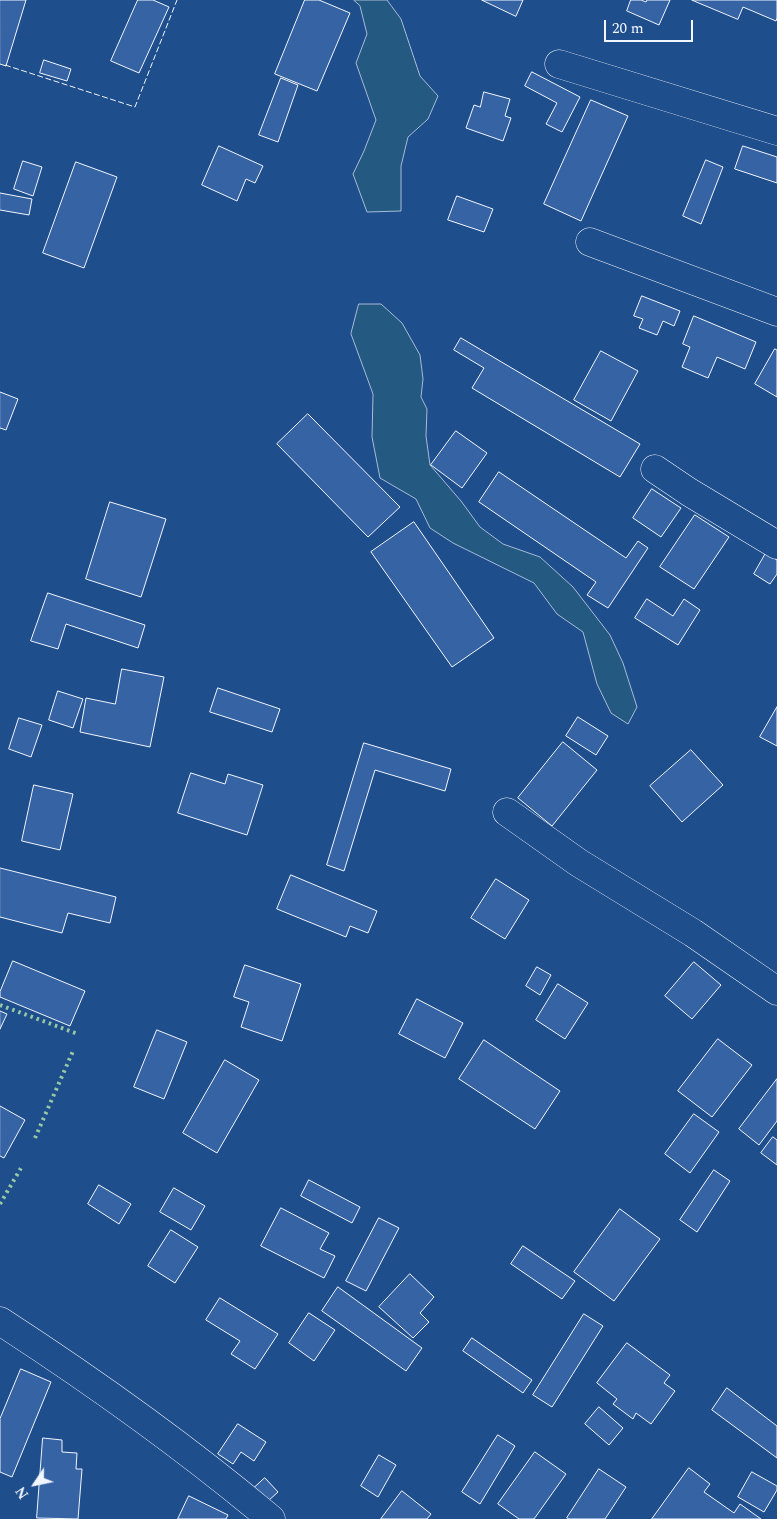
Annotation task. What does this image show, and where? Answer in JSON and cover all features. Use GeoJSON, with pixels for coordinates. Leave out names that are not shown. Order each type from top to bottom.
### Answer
{"type":"FeatureCollection","features":[{"type":"Feature","properties":{"kind":"street"},"geometry":{"type":"LineString","coordinates":[[560,64],[777,131]]}},
{"type":"Feature","properties":{"kind":"street"},"geometry":{"type":"LineString","coordinates":[[590,242],[777,312]]}},
{"type":"Feature","properties":{"kind":"street"},"geometry":{"type":"LineString","coordinates":[[655,469],[689,492],[777,545]]}},
{"type":"Feature","properties":{"kind":"street"},"geometry":{"type":"LineString","coordinates":[[507,812],[579,863],[694,933],[777,991]]}},
{"type":"Feature","properties":{"kind":"street"},"geometry":{"type":"LineString","coordinates":[[0,1321],[63,1362],[183,1449],[217,1474],[271,1519]]}},
{"type":"Feature","properties":{"kind":"shaded area"},"geometry":{"type":"Polygon","coordinates":[[[354,0],[387,0],[401,19],[420,76],[438,96],[428,119],[408,137],[401,166],[401,211],[367,212],[353,174],[376,120],[356,63],[367,34],[360,6],[354,0]]]}},
{"type":"Feature","properties":{"kind":"shaded area"},"geometry":{"type":"Polygon","coordinates":[[[359,304],[381,304],[402,323],[420,355],[423,379],[421,397],[427,409],[426,436],[430,465],[461,501],[480,527],[503,544],[540,557],[573,587],[610,635],[623,663],[637,707],[628,724],[611,713],[597,684],[583,632],[557,614],[534,583],[453,543],[430,528],[416,499],[380,478],[372,437],[373,394],[351,334],[359,304]]]}},
{"type":"Feature","properties":{"kind":"building"},"geometry":{"type":"Polygon","coordinates":[[[0,0],[26,0],[6,66],[0,64],[0,0]]]}},
{"type":"Feature","properties":{"kind":"building"},"geometry":{"type":"Polygon","coordinates":[[[138,0],[153,0],[169,7],[139,73],[111,61],[138,0]]]}},
{"type":"Feature","properties":{"kind":"building"},"geometry":{"type":"Polygon","coordinates":[[[305,0],[319,0],[350,13],[317,91],[275,74],[305,0]]]}},
{"type":"Feature","properties":{"kind":"building"},"geometry":{"type":"Polygon","coordinates":[[[482,0],[523,0],[516,16],[482,0]]]}},
{"type":"Feature","properties":{"kind":"building"},"geometry":{"type":"Polygon","coordinates":[[[631,0],[646,2],[647,0],[670,0],[659,25],[627,11],[631,0]]]}},
{"type":"Feature","properties":{"kind":"building"},"geometry":{"type":"Polygon","coordinates":[[[692,0],[777,0],[777,18],[776,21],[743,7],[738,19],[692,0]]]}},
{"type":"Feature","properties":{"kind":"building"},"geometry":{"type":"Polygon","coordinates":[[[44,60],[71,69],[67,81],[40,73],[44,60]]]}},
{"type":"Feature","properties":{"kind":"building"},"geometry":{"type":"Polygon","coordinates":[[[532,72],[580,97],[562,132],[546,124],[557,103],[525,86],[532,72]]]}},
{"type":"Feature","properties":{"kind":"building"},"geometry":{"type":"Polygon","coordinates":[[[281,78],[298,85],[278,142],[259,135],[281,78]]]}},
{"type":"Feature","properties":{"kind":"building"},"geometry":{"type":"Polygon","coordinates":[[[484,92],[510,99],[505,116],[511,118],[503,141],[466,128],[474,105],[480,107],[484,92]]]}},
{"type":"Feature","properties":{"kind":"building"},"geometry":{"type":"Polygon","coordinates":[[[591,100],[628,116],[581,221],[544,204],[591,100]]]}},
{"type":"Feature","properties":{"kind":"building"},"geometry":{"type":"Polygon","coordinates":[[[219,146],[263,166],[255,183],[246,179],[237,201],[202,185],[219,146]]]}},
{"type":"Feature","properties":{"kind":"building"},"geometry":{"type":"Polygon","coordinates":[[[743,146],[777,157],[777,183],[735,169],[743,146]]]}},
{"type":"Feature","properties":{"kind":"building"},"geometry":{"type":"Polygon","coordinates":[[[706,160],[723,167],[701,224],[683,216],[706,160]]]}},
{"type":"Feature","properties":{"kind":"building"},"geometry":{"type":"Polygon","coordinates":[[[23,161],[42,167],[33,196],[14,189],[23,161]]]}},
{"type":"Feature","properties":{"kind":"building"},"geometry":{"type":"Polygon","coordinates":[[[76,162],[117,177],[84,268],[43,253],[76,162]]]}},
{"type":"Feature","properties":{"kind":"building"},"geometry":{"type":"Polygon","coordinates":[[[0,193],[32,199],[29,215],[0,210],[0,193]]]}},
{"type":"Feature","properties":{"kind":"building"},"geometry":{"type":"Polygon","coordinates":[[[457,196],[493,209],[484,232],[448,220],[457,196]]]}},
{"type":"Feature","properties":{"kind":"building"},"geometry":{"type":"Polygon","coordinates":[[[642,296],[680,311],[674,326],[663,321],[657,335],[639,328],[643,319],[634,316],[642,296]]]}},
{"type":"Feature","properties":{"kind":"building"},"geometry":{"type":"Polygon","coordinates":[[[694,316],[756,342],[745,369],[717,357],[708,378],[682,367],[690,347],[683,344],[694,316]]]}},
{"type":"Feature","properties":{"kind":"building"},"geometry":{"type":"Polygon","coordinates":[[[461,338],[640,444],[620,477],[472,388],[484,368],[454,350],[461,338]]]}},
{"type":"Feature","properties":{"kind":"building"},"geometry":{"type":"Polygon","coordinates":[[[775,349],[777,350],[777,397],[755,384],[775,349]]]}},
{"type":"Feature","properties":{"kind":"building"},"geometry":{"type":"Polygon","coordinates":[[[601,351],[638,371],[611,421],[574,400],[601,351]]]}},
{"type":"Feature","properties":{"kind":"building"},"geometry":{"type":"Polygon","coordinates":[[[0,392],[18,399],[6,430],[0,428],[0,392]]]}},
{"type":"Feature","properties":{"kind":"building"},"geometry":{"type":"Polygon","coordinates":[[[308,414],[400,507],[368,537],[277,444],[308,414]]]}},
{"type":"Feature","properties":{"kind":"building"},"geometry":{"type":"Polygon","coordinates":[[[456,431],[487,453],[462,488],[431,465],[456,431]]]}},
{"type":"Feature","properties":{"kind":"building"},"geometry":{"type":"Polygon","coordinates":[[[499,472],[626,558],[638,541],[648,548],[608,608],[587,595],[596,582],[479,502],[499,472]]]}},
{"type":"Feature","properties":{"kind":"building"},"geometry":{"type":"Polygon","coordinates":[[[652,489],[681,508],[661,537],[633,518],[652,489]]]}},
{"type":"Feature","properties":{"kind":"building"},"geometry":{"type":"Polygon","coordinates":[[[110,502],[166,519],[141,597],[86,579],[110,502]]]}},
{"type":"Feature","properties":{"kind":"building"},"geometry":{"type":"Polygon","coordinates":[[[695,515],[729,537],[694,589],[660,567],[695,515]]]}},
{"type":"Feature","properties":{"kind":"building"},"geometry":{"type":"Polygon","coordinates":[[[414,522],[494,638],[452,667],[371,552],[414,522]]]}},
{"type":"Feature","properties":{"kind":"building"},"geometry":{"type":"Polygon","coordinates":[[[766,553],[777,560],[777,574],[770,584],[754,574],[766,553]]]}},
{"type":"Feature","properties":{"kind":"building"},"geometry":{"type":"Polygon","coordinates":[[[48,593],[145,625],[138,648],[66,624],[58,649],[31,641],[48,593]]]}},
{"type":"Feature","properties":{"kind":"building"},"geometry":{"type":"Polygon","coordinates":[[[647,599],[673,616],[684,599],[700,610],[678,645],[635,618],[647,599]]]}},
{"type":"Feature","properties":{"kind":"building"},"geometry":{"type":"Polygon","coordinates":[[[122,669],[164,677],[150,747],[80,732],[86,698],[115,704],[122,669]]]}},
{"type":"Feature","properties":{"kind":"building"},"geometry":{"type":"Polygon","coordinates":[[[218,688],[280,709],[272,732],[210,712],[218,688]]]}},
{"type":"Feature","properties":{"kind":"building"},"geometry":{"type":"Polygon","coordinates":[[[58,691],[83,699],[73,728],[49,720],[58,691]]]}},
{"type":"Feature","properties":{"kind":"building"},"geometry":{"type":"Polygon","coordinates":[[[777,707],[777,746],[760,737],[777,707]]]}},
{"type":"Feature","properties":{"kind":"building"},"geometry":{"type":"Polygon","coordinates":[[[578,717],[608,736],[596,755],[566,736],[578,717]]]}},
{"type":"Feature","properties":{"kind":"building"},"geometry":{"type":"Polygon","coordinates":[[[19,718],[42,725],[31,757],[9,749],[19,718]]]}},
{"type":"Feature","properties":{"kind":"building"},"geometry":{"type":"Polygon","coordinates":[[[563,742],[597,770],[552,826],[518,798],[563,742]]]}},
{"type":"Feature","properties":{"kind":"building"},"geometry":{"type":"Polygon","coordinates":[[[364,743],[451,769],[445,791],[375,770],[344,871],[327,865],[364,743]]]}},
{"type":"Feature","properties":{"kind":"building"},"geometry":{"type":"Polygon","coordinates":[[[691,750],[723,785],[682,822],[650,786],[691,750]]]}},
{"type":"Feature","properties":{"kind":"building"},"geometry":{"type":"Polygon","coordinates":[[[191,773],[225,784],[228,774],[263,785],[247,835],[178,813],[191,773]]]}},
{"type":"Feature","properties":{"kind":"building"},"geometry":{"type":"Polygon","coordinates":[[[34,785],[73,794],[60,850],[22,841],[34,785]]]}},
{"type":"Feature","properties":{"kind":"building"},"geometry":{"type":"Polygon","coordinates":[[[0,868],[116,897],[110,923],[68,913],[62,933],[0,917],[0,868]]]}},
{"type":"Feature","properties":{"kind":"building"},"geometry":{"type":"Polygon","coordinates":[[[291,875],[377,911],[368,933],[350,926],[346,937],[277,909],[291,875]]]}},
{"type":"Feature","properties":{"kind":"building"},"geometry":{"type":"Polygon","coordinates":[[[496,879],[529,900],[505,939],[471,918],[496,879]]]}},
{"type":"Feature","properties":{"kind":"building"},"geometry":{"type":"Polygon","coordinates":[[[13,961],[85,991],[70,1026],[0,997],[0,992],[13,961]]]}},
{"type":"Feature","properties":{"kind":"building"},"geometry":{"type":"Polygon","coordinates":[[[694,962],[721,985],[692,1019],[665,996],[694,962]]]}},
{"type":"Feature","properties":{"kind":"building"},"geometry":{"type":"Polygon","coordinates":[[[245,965],[301,984],[282,1041],[241,1027],[249,1002],[234,997],[245,965]]]}},
{"type":"Feature","properties":{"kind":"building"},"geometry":{"type":"Polygon","coordinates":[[[537,967],[551,975],[540,995],[526,986],[537,967]]]}},
{"type":"Feature","properties":{"kind":"building"},"geometry":{"type":"Polygon","coordinates":[[[558,984],[588,1003],[565,1039],[536,1020],[558,984]]]}},
{"type":"Feature","properties":{"kind":"building"},"geometry":{"type":"Polygon","coordinates":[[[417,999],[463,1023],[445,1058],[399,1034],[417,999]]]}},
{"type":"Feature","properties":{"kind":"building"},"geometry":{"type":"Polygon","coordinates":[[[0,1011],[7,1014],[0,1029],[0,1011]]]}},
{"type":"Feature","properties":{"kind":"building"},"geometry":{"type":"Polygon","coordinates":[[[157,1030],[187,1042],[164,1099],[134,1087],[157,1030]]]}},
{"type":"Feature","properties":{"kind":"building"},"geometry":{"type":"Polygon","coordinates":[[[718,1039],[752,1065],[712,1117],[678,1091],[718,1039]]]}},
{"type":"Feature","properties":{"kind":"building"},"geometry":{"type":"Polygon","coordinates":[[[484,1040],[560,1091],[535,1129],[459,1079],[484,1040]]]}},
{"type":"Feature","properties":{"kind":"building"},"geometry":{"type":"Polygon","coordinates":[[[225,1060],[259,1080],[217,1153],[183,1133],[225,1060]]]}},
{"type":"Feature","properties":{"kind":"building"},"geometry":{"type":"Polygon","coordinates":[[[777,1079],[777,1121],[759,1145],[739,1129],[777,1079]]]}},
{"type":"Feature","properties":{"kind":"building"},"geometry":{"type":"Polygon","coordinates":[[[0,1106],[25,1120],[4,1158],[0,1156],[0,1106]]]}},
{"type":"Feature","properties":{"kind":"building"},"geometry":{"type":"Polygon","coordinates":[[[694,1114],[719,1132],[690,1173],[665,1154],[694,1114]]]}},
{"type":"Feature","properties":{"kind":"building"},"geometry":{"type":"Polygon","coordinates":[[[773,1137],[777,1140],[777,1165],[761,1153],[773,1137]]]}},
{"type":"Feature","properties":{"kind":"building"},"geometry":{"type":"Polygon","coordinates":[[[714,1170],[730,1181],[697,1232],[680,1220],[714,1170]]]}},
{"type":"Feature","properties":{"kind":"building"},"geometry":{"type":"Polygon","coordinates":[[[309,1180],[360,1207],[352,1223],[301,1196],[309,1180]]]}},
{"type":"Feature","properties":{"kind":"building"},"geometry":{"type":"Polygon","coordinates":[[[99,1185],[131,1204],[119,1224],[88,1204],[99,1185]]]}},
{"type":"Feature","properties":{"kind":"building"},"geometry":{"type":"Polygon","coordinates":[[[174,1188],[205,1206],[191,1230],[160,1212],[174,1188]]]}},
{"type":"Feature","properties":{"kind":"building"},"geometry":{"type":"Polygon","coordinates":[[[281,1208],[329,1233],[320,1249],[335,1256],[324,1278],[261,1246],[281,1208]]]}},
{"type":"Feature","properties":{"kind":"building"},"geometry":{"type":"Polygon","coordinates":[[[620,1209],[660,1239],[614,1301],[574,1272],[620,1209]]]}},
{"type":"Feature","properties":{"kind":"building"},"geometry":{"type":"Polygon","coordinates":[[[379,1218],[399,1228],[366,1291],[346,1281],[379,1218]]]}},
{"type":"Feature","properties":{"kind":"building"},"geometry":{"type":"Polygon","coordinates":[[[171,1230],[198,1247],[175,1283],[148,1266],[171,1230]]]}},
{"type":"Feature","properties":{"kind":"building"},"geometry":{"type":"Polygon","coordinates":[[[523,1246],[575,1281],[562,1299],[511,1264],[523,1246]]]}},
{"type":"Feature","properties":{"kind":"building"},"geometry":{"type":"Polygon","coordinates":[[[410,1274],[434,1297],[420,1313],[429,1322],[413,1338],[379,1307],[410,1274]]]}},
{"type":"Feature","properties":{"kind":"building"},"geometry":{"type":"Polygon","coordinates":[[[338,1287],[422,1348],[406,1371],[322,1311],[338,1287]]]}},
{"type":"Feature","properties":{"kind":"building"},"geometry":{"type":"Polygon","coordinates":[[[220,1298],[278,1334],[255,1369],[231,1354],[240,1341],[206,1320],[220,1298]]]}},
{"type":"Feature","properties":{"kind":"building"},"geometry":{"type":"Polygon","coordinates":[[[309,1313],[335,1330],[314,1361],[289,1343],[309,1313]]]}},
{"type":"Feature","properties":{"kind":"building"},"geometry":{"type":"Polygon","coordinates":[[[584,1314],[603,1326],[552,1407],[533,1395],[584,1314]]]}},
{"type":"Feature","properties":{"kind":"building"},"geometry":{"type":"Polygon","coordinates":[[[472,1338],[532,1380],[523,1393],[463,1351],[472,1338]]]}},
{"type":"Feature","properties":{"kind":"building"},"geometry":{"type":"Polygon","coordinates":[[[627,1343],[670,1375],[664,1383],[675,1391],[651,1424],[636,1413],[633,1419],[613,1404],[617,1399],[597,1383],[627,1343]]]}},
{"type":"Feature","properties":{"kind":"building"},"geometry":{"type":"Polygon","coordinates":[[[21,1369],[51,1382],[12,1477],[0,1472],[0,1419],[21,1369]]]}},
{"type":"Feature","properties":{"kind":"building"},"geometry":{"type":"Polygon","coordinates":[[[727,1388],[777,1426],[777,1458],[712,1410],[727,1388]]]}},
{"type":"Feature","properties":{"kind":"building"},"geometry":{"type":"Polygon","coordinates":[[[599,1407],[623,1428],[609,1445],[585,1424],[599,1407]]]}},
{"type":"Feature","properties":{"kind":"building"},"geometry":{"type":"Polygon","coordinates":[[[238,1424],[266,1442],[254,1461],[241,1452],[233,1464],[218,1454],[238,1424]]]}},
{"type":"Feature","properties":{"kind":"building"},"geometry":{"type":"Polygon","coordinates":[[[498,1435],[515,1446],[480,1504],[462,1492],[498,1435]]]}},
{"type":"Feature","properties":{"kind":"building"},"geometry":{"type":"Polygon","coordinates":[[[43,1438],[62,1440],[62,1452],[77,1453],[76,1469],[82,1469],[78,1519],[37,1518],[43,1438]]]}},
{"type":"Feature","properties":{"kind":"building"},"geometry":{"type":"Polygon","coordinates":[[[535,1452],[566,1474],[534,1519],[519,1519],[498,1504],[535,1452]]]}},
{"type":"Feature","properties":{"kind":"building"},"geometry":{"type":"Polygon","coordinates":[[[379,1455],[396,1465],[378,1497],[361,1486],[379,1455]]]}},
{"type":"Feature","properties":{"kind":"building"},"geometry":{"type":"Polygon","coordinates":[[[689,1468],[710,1484],[704,1492],[734,1513],[740,1504],[761,1519],[652,1519],[689,1468]]]}},
{"type":"Feature","properties":{"kind":"building"},"geometry":{"type":"Polygon","coordinates":[[[599,1469],[626,1487],[605,1519],[567,1518],[599,1469]]]}},
{"type":"Feature","properties":{"kind":"building"},"geometry":{"type":"Polygon","coordinates":[[[752,1472],[777,1486],[777,1490],[764,1512],[738,1497],[752,1472]]]}},
{"type":"Feature","properties":{"kind":"building"},"geometry":{"type":"Polygon","coordinates":[[[265,1478],[278,1492],[267,1502],[254,1488],[265,1478]]]}},
{"type":"Feature","properties":{"kind":"building"},"geometry":{"type":"Polygon","coordinates":[[[402,1491],[431,1514],[427,1519],[381,1519],[402,1491]]]}},
{"type":"Feature","properties":{"kind":"building"},"geometry":{"type":"Polygon","coordinates":[[[189,1496],[228,1515],[226,1519],[178,1519],[189,1496]]]}},
{"type":"Feature","properties":{"kind":"hedge"},"geometry":{"type":"LineString","coordinates":[[0,1005],[78,1034]]}},
{"type":"Feature","properties":{"kind":"hedge"},"geometry":{"type":"LineString","coordinates":[[35,1138],[73,1051]]}},
{"type":"Feature","properties":{"kind":"hedge"},"geometry":{"type":"LineString","coordinates":[[0,1204],[21,1168]]}},
{"type":"Feature","properties":{"kind":"fence"},"geometry":{"type":"LineString","coordinates":[[5,65],[135,107],[177,0]]}}]}
